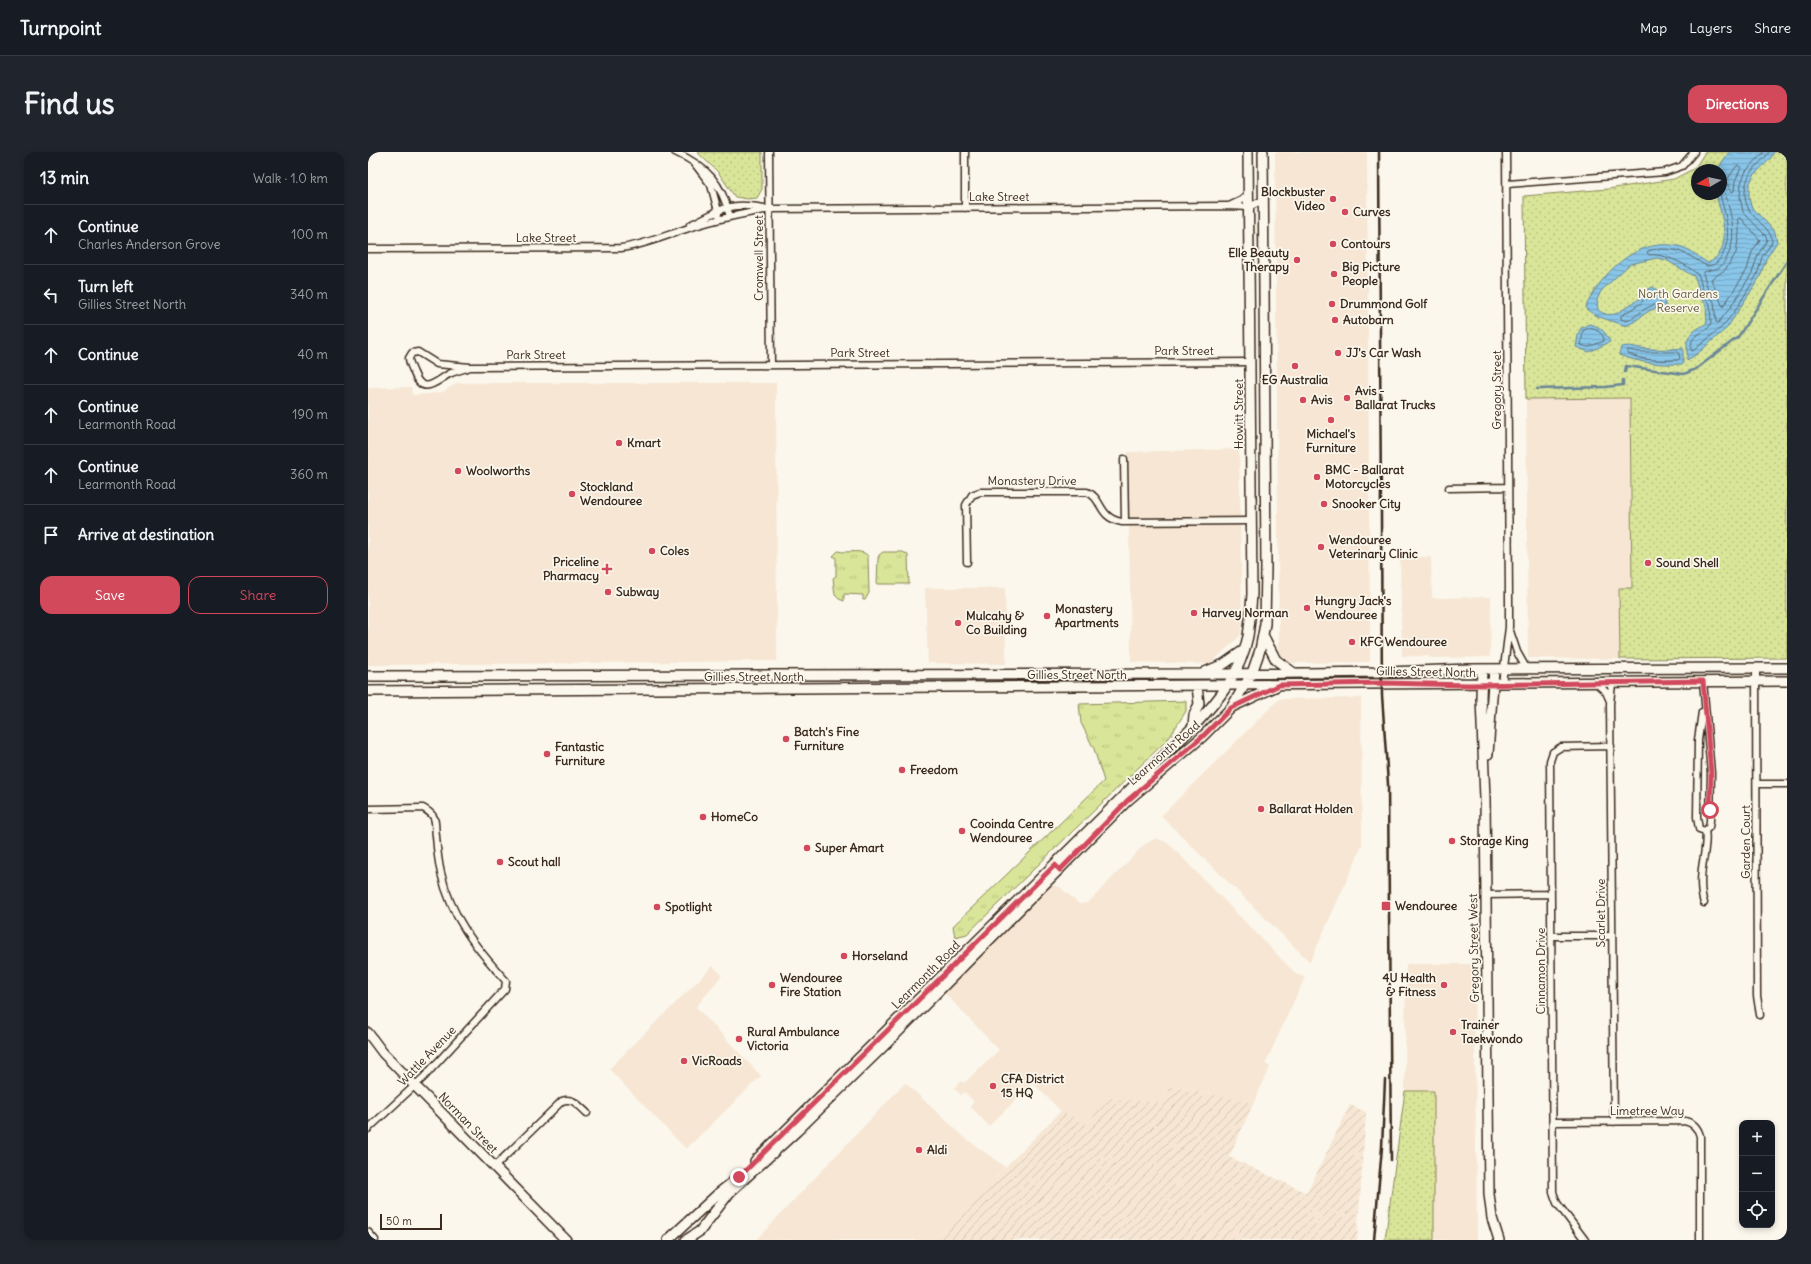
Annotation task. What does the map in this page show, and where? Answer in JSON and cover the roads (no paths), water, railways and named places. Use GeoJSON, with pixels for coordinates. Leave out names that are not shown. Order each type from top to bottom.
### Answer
{"type":"FeatureCollection","features":[{"type":"Feature","properties":{"kind":"main road","name":"Howitt Street"},"geometry":{"type":"LineString","coordinates":[[1234,674],[1244,650],[1249,626],[1252,594],[1248,152]]}},
{"type":"Feature","properties":{"kind":"main road"},"geometry":{"type":"LineString","coordinates":[[1252,673],[1263,634],[1266,521],[1263,152]]}},
{"type":"Feature","properties":{"kind":"main road"},"geometry":{"type":"LineString","coordinates":[[1251,402],[1265,402]]}},
{"type":"Feature","properties":{"kind":"main road"},"geometry":{"type":"LineString","coordinates":[[1252,521],[1266,521]]}},
{"type":"Feature","properties":{"kind":"main road"},"geometry":{"type":"LineString","coordinates":[[1263,634],[1276,660],[1294,673]]}},
{"type":"Feature","properties":{"kind":"main road"},"geometry":{"type":"LineString","coordinates":[[1200,674],[1224,664],[1244,650]]}},
{"type":"Feature","properties":{"kind":"main road","name":"Gillies Street North"},"geometry":{"type":"LineString","coordinates":[[368,676],[1234,674],[1526,668],[1787,668]]}},
{"type":"Feature","properties":{"kind":"main road","name":"Gregory Street West"},"geometry":{"type":"LineString","coordinates":[[1482,669],[1481,685],[1485,799],[1489,1194],[1492,1218],[1499,1240]]}},
{"type":"Feature","properties":{"kind":"main road","name":"Gregory Street West"},"geometry":{"type":"LineString","coordinates":[[1485,799],[1498,684],[1494,669]]}},
{"type":"Feature","properties":{"kind":"main road","name":"Learmonth Road"},"geometry":{"type":"LineString","coordinates":[[686,1240],[700,1231],[730,1192],[797,1131],[967,957],[1058,868],[1127,801],[1202,737],[1231,708],[1252,673]]}},
{"type":"Feature","properties":{"kind":"main road"},"geometry":{"type":"LineString","coordinates":[[767,674],[767,689]]}},
{"type":"Feature","properties":{"kind":"main road","name":"Learmonth Road"},"geometry":{"type":"LineString","coordinates":[[1058,868],[1208,712],[1228,686],[1234,674]]}},
{"type":"Feature","properties":{"kind":"main road"},"geometry":{"type":"LineString","coordinates":[[485,676],[485,690]]}},
{"type":"Feature","properties":{"kind":"main road","name":"Gillies Street North"},"geometry":{"type":"LineString","coordinates":[[368,691],[1245,686],[1383,683],[1481,685],[1703,681],[1787,682]]}},
{"type":"Feature","properties":{"kind":"main road"},"geometry":{"type":"LineString","coordinates":[[1231,708],[1279,685]]}},
{"type":"Feature","properties":{"kind":"main road"},"geometry":{"type":"LineString","coordinates":[[1193,727],[1194,715],[1199,704],[1197,686]]}},
{"type":"Feature","properties":{"kind":"main road","name":"Learmonth Road"},"geometry":{"type":"LineString","coordinates":[[668,1240],[720,1192],[739,1177],[945,980]]}},
{"type":"Feature","properties":{"kind":"main road","name":"Norman Street"},"geometry":{"type":"LineString","coordinates":[[368,1033],[383,1053],[494,1167],[562,1240]]}},
{"type":"Feature","properties":{"kind":"main road","name":"Norman Street"},"geometry":{"type":"LineString","coordinates":[[552,1228],[566,1240]]}},
{"type":"Feature","properties":{"kind":"street"},"geometry":{"type":"LineString","coordinates":[[675,152],[713,176],[728,207],[730,217]]}},
{"type":"Feature","properties":{"kind":"street","name":"Cromwell Street"},"geometry":{"type":"LineString","coordinates":[[770,152],[770,365]]}},
{"type":"Feature","properties":{"kind":"street"},"geometry":{"type":"LineString","coordinates":[[965,152],[965,208]]}},
{"type":"Feature","properties":{"kind":"street","name":"Gregory Street"},"geometry":{"type":"LineString","coordinates":[[1498,684],[1503,669],[1509,627],[1506,152]]}},
{"type":"Feature","properties":{"kind":"street"},"geometry":{"type":"LineString","coordinates":[[1507,184],[1665,172],[1682,166],[1694,152]]}},
{"type":"Feature","properties":{"kind":"street"},"geometry":{"type":"LineString","coordinates":[[695,164],[711,185],[720,220]]}},
{"type":"Feature","properties":{"kind":"street","name":"Lake Street"},"geometry":{"type":"LineString","coordinates":[[1228,206],[1242,200],[1249,193]]}},
{"type":"Feature","properties":{"kind":"street","name":"Lake Street"},"geometry":{"type":"LineString","coordinates":[[368,249],[620,248],[654,241],[683,229],[728,207],[744,205],[770,209],[1249,207],[1263,200]]}},
{"type":"Feature","properties":{"kind":"street","name":"Lake Street"},"geometry":{"type":"LineString","coordinates":[[683,229],[770,209]]}},
{"type":"Feature","properties":{"kind":"street","name":"Park Street"},"geometry":{"type":"LineString","coordinates":[[470,366],[454,372],[427,386],[421,384],[417,379],[409,358],[412,353],[418,352],[437,364],[470,366],[1250,362]]}},
{"type":"Feature","properties":{"kind":"street"},"geometry":{"type":"LineString","coordinates":[[1124,459],[1125,522]]}},
{"type":"Feature","properties":{"kind":"street"},"geometry":{"type":"LineString","coordinates":[[1449,488],[1508,487]]}},
{"type":"Feature","properties":{"kind":"street","name":"Monastery Drive"},"geometry":{"type":"LineString","coordinates":[[966,562],[966,505],[970,498],[978,492],[1087,492],[1095,498],[1102,510],[1109,517],[1125,522],[1252,521]]}},
{"type":"Feature","properties":{"kind":"street","name":"Gregory Street"},"geometry":{"type":"LineString","coordinates":[[1509,627],[1514,645],[1526,668]]}},
{"type":"Feature","properties":{"kind":"street","name":"Garden Court"},"geometry":{"type":"LineString","coordinates":[[1756,668],[1757,996],[1760,1015]]}},
{"type":"Feature","properties":{"kind":"street"},"geometry":{"type":"LineString","coordinates":[[1703,681],[1711,778],[1710,826],[1706,831],[1701,884],[1704,903]]}},
{"type":"Feature","properties":{"kind":"street","name":"Scarlet Drive"},"geometry":{"type":"LineString","coordinates":[[1612,682],[1610,704],[1614,1122]]}},
{"type":"Feature","properties":{"kind":"street","name":"Scarlet Drive"},"geometry":{"type":"LineString","coordinates":[[1596,683],[1606,692],[1610,704]]}},
{"type":"Feature","properties":{"kind":"street"},"geometry":{"type":"LineString","coordinates":[[1704,698],[1698,740],[1697,817],[1699,829],[1706,831]]}},
{"type":"Feature","properties":{"kind":"street","name":"Cinnamon Drive"},"geometry":{"type":"LineString","coordinates":[[1584,1240],[1557,1204],[1554,1195],[1550,761],[1552,755],[1557,749],[1563,747],[1611,746]]}},
{"type":"Feature","properties":{"kind":"street"},"geometry":{"type":"LineString","coordinates":[[1697,777],[1711,778]]}},
{"type":"Feature","properties":{"kind":"street"},"geometry":{"type":"LineString","coordinates":[[1757,784],[1787,784]]}},
{"type":"Feature","properties":{"kind":"street","name":"Wattle Avenue"},"geometry":{"type":"LineString","coordinates":[[368,809],[423,808],[429,811],[434,819],[437,853],[446,892],[464,929],[477,948],[506,981],[505,989],[500,995],[414,1086],[368,1130]]}},
{"type":"Feature","properties":{"kind":"street"},"geometry":{"type":"LineString","coordinates":[[1697,817],[1710,817]]}},
{"type":"Feature","properties":{"kind":"street"},"geometry":{"type":"LineString","coordinates":[[1486,894],[1551,894]]}},
{"type":"Feature","properties":{"kind":"street"},"geometry":{"type":"LineString","coordinates":[[1552,936],[1612,936]]}},
{"type":"Feature","properties":{"kind":"street"},"geometry":{"type":"LineString","coordinates":[[494,1167],[562,1101],[574,1101],[587,1113]]}},
{"type":"Feature","properties":{"kind":"street","name":"Limetree Way"},"geometry":{"type":"LineString","coordinates":[[1553,1122],[1685,1121],[1691,1123],[1697,1128],[1700,1136],[1700,1240]]}},
{"type":"Feature","properties":{"kind":"street"},"geometry":{"type":"LineString","coordinates":[[368,1232],[375,1240]]}},
{"type":"Feature","properties":{"kind":"water"},"geometry":{"type":"Polygon","coordinates":[[[1729,152],[1774,152],[1770,159],[1754,175],[1749,185],[1749,197],[1751,206],[1775,232],[1777,242],[1766,259],[1760,277],[1727,328],[1697,354],[1687,360],[1687,341],[1692,332],[1707,323],[1706,305],[1701,297],[1695,277],[1666,260],[1657,258],[1630,264],[1601,291],[1597,300],[1598,310],[1611,315],[1619,312],[1637,300],[1647,290],[1653,287],[1662,296],[1665,302],[1665,308],[1651,310],[1626,326],[1594,315],[1585,308],[1601,282],[1612,270],[1623,260],[1636,252],[1651,246],[1666,245],[1686,248],[1708,263],[1716,257],[1724,242],[1723,223],[1717,200],[1727,200],[1727,164],[1721,164],[1729,152]]]}},
{"type":"Feature","properties":{"kind":"water"},"geometry":{"type":"Polygon","coordinates":[[[1589,324],[1602,330],[1610,342],[1589,352],[1576,347],[1581,328],[1589,324]]]}},
{"type":"Feature","properties":{"kind":"water"},"geometry":{"type":"Polygon","coordinates":[[[1630,346],[1656,349],[1683,348],[1683,364],[1651,363],[1619,355],[1621,347],[1630,346]]]}},
{"type":"Feature","properties":{"kind":"waterway"},"geometry":{"type":"LineString","coordinates":[[1625,372],[1626,366],[1684,374],[1696,369],[1738,337],[1787,261]]}},
{"type":"Feature","properties":{"kind":"waterway"},"geometry":{"type":"LineString","coordinates":[[1537,389],[1605,387],[1623,385],[1623,380]]}},
{"type":"Feature","properties":{"kind":"railway"},"geometry":{"type":"LineString","coordinates":[[1379,152],[1382,695],[1388,784],[1391,1160]]}},
{"type":"Feature","properties":{"kind":"railway"},"geometry":{"type":"LineString","coordinates":[[1374,1240],[1382,1147],[1385,1080]]}},
{"type":"Feature","properties":{"kind":"place","name":"Blockbuster Video"},"geometry":{"type":"Point","coordinates":[1333,199]}},
{"type":"Feature","properties":{"kind":"place","name":"Curves"},"geometry":{"type":"Point","coordinates":[1345,212]}},
{"type":"Feature","properties":{"kind":"place","name":"Contours"},"geometry":{"type":"Point","coordinates":[1333,244]}},
{"type":"Feature","properties":{"kind":"place","name":"Elle Beauty Therapy"},"geometry":{"type":"Point","coordinates":[1297,260]}},
{"type":"Feature","properties":{"kind":"place","name":"Big Picture People"},"geometry":{"type":"Point","coordinates":[1334,274]}},
{"type":"Feature","properties":{"kind":"place","name":"Drummond Golf"},"geometry":{"type":"Point","coordinates":[1332,304]}},
{"type":"Feature","properties":{"kind":"place","name":"Autobarn"},"geometry":{"type":"Point","coordinates":[1335,320]}},
{"type":"Feature","properties":{"kind":"place","name":"JJ's Car Wash"},"geometry":{"type":"Point","coordinates":[1338,353]}},
{"type":"Feature","properties":{"kind":"place","name":"EG Australia"},"geometry":{"type":"Point","coordinates":[1295,366]}},
{"type":"Feature","properties":{"kind":"place","name":"Avis - Ballarat Trucks"},"geometry":{"type":"Point","coordinates":[1347,398]}},
{"type":"Feature","properties":{"kind":"place","name":"Avis"},"geometry":{"type":"Point","coordinates":[1303,400]}},
{"type":"Feature","properties":{"kind":"place","name":"Michael's Furniture"},"geometry":{"type":"Point","coordinates":[1331,420]}},
{"type":"Feature","properties":{"kind":"place","name":"Kmart"},"geometry":{"type":"Point","coordinates":[619,443]}},
{"type":"Feature","properties":{"kind":"place","name":"Woolworths"},"geometry":{"type":"Point","coordinates":[458,471]}},
{"type":"Feature","properties":{"kind":"place","name":"BMC - Ballarat Motorcycles"},"geometry":{"type":"Point","coordinates":[1317,477]}},
{"type":"Feature","properties":{"kind":"place","name":"Stockland Wendouree"},"geometry":{"type":"Point","coordinates":[572,494]}},
{"type":"Feature","properties":{"kind":"place","name":"Snooker City"},"geometry":{"type":"Point","coordinates":[1324,504]}},
{"type":"Feature","properties":{"kind":"place","name":"Wendouree Veterinary Clinic"},"geometry":{"type":"Point","coordinates":[1321,547]}},
{"type":"Feature","properties":{"kind":"place","name":"Coles"},"geometry":{"type":"Point","coordinates":[652,551]}},
{"type":"Feature","properties":{"kind":"place","name":"Sound Shell"},"geometry":{"type":"Point","coordinates":[1648,563]}},
{"type":"Feature","properties":{"kind":"place","name":"Priceline Pharmacy"},"geometry":{"type":"Point","coordinates":[607,569]}},
{"type":"Feature","properties":{"kind":"place","name":"Subway"},"geometry":{"type":"Point","coordinates":[608,592]}},
{"type":"Feature","properties":{"kind":"place","name":"Hungry Jack's Wendouree"},"geometry":{"type":"Point","coordinates":[1307,608]}},
{"type":"Feature","properties":{"kind":"place","name":"Harvey Norman"},"geometry":{"type":"Point","coordinates":[1194,613]}},
{"type":"Feature","properties":{"kind":"place","name":"Monastery Apartments"},"geometry":{"type":"Point","coordinates":[1047,616]}},
{"type":"Feature","properties":{"kind":"place","name":"Mulcahy & Co Building"},"geometry":{"type":"Point","coordinates":[958,623]}},
{"type":"Feature","properties":{"kind":"place","name":"KFC Wendouree"},"geometry":{"type":"Point","coordinates":[1352,642]}},
{"type":"Feature","properties":{"kind":"place","name":"Batch's Fine Furniture"},"geometry":{"type":"Point","coordinates":[786,739]}},
{"type":"Feature","properties":{"kind":"place","name":"Fantastic Furniture"},"geometry":{"type":"Point","coordinates":[547,754]}},
{"type":"Feature","properties":{"kind":"place","name":"Freedom"},"geometry":{"type":"Point","coordinates":[902,770]}},
{"type":"Feature","properties":{"kind":"place","name":"Ballarat Holden"},"geometry":{"type":"Point","coordinates":[1261,809]}},
{"type":"Feature","properties":{"kind":"place","name":"HomeCo"},"geometry":{"type":"Point","coordinates":[703,817]}},
{"type":"Feature","properties":{"kind":"place","name":"Cooinda Centre Wendouree"},"geometry":{"type":"Point","coordinates":[962,831]}},
{"type":"Feature","properties":{"kind":"place","name":"Storage King"},"geometry":{"type":"Point","coordinates":[1452,841]}},
{"type":"Feature","properties":{"kind":"place","name":"Super Amart"},"geometry":{"type":"Point","coordinates":[807,848]}},
{"type":"Feature","properties":{"kind":"place","name":"Scout hall"},"geometry":{"type":"Point","coordinates":[500,862]}},
{"type":"Feature","properties":{"kind":"place","name":"Wendouree"},"geometry":{"type":"Point","coordinates":[1386,906]}},
{"type":"Feature","properties":{"kind":"place","name":"Spotlight"},"geometry":{"type":"Point","coordinates":[657,907]}},
{"type":"Feature","properties":{"kind":"place","name":"Horseland"},"geometry":{"type":"Point","coordinates":[844,956]}},
{"type":"Feature","properties":{"kind":"place","name":"Wendouree Fire Station"},"geometry":{"type":"Point","coordinates":[772,985]}},
{"type":"Feature","properties":{"kind":"place","name":"4U Health & Fitness"},"geometry":{"type":"Point","coordinates":[1444,985]}},
{"type":"Feature","properties":{"kind":"place","name":"Trainer Taekwondo"},"geometry":{"type":"Point","coordinates":[1453,1032]}},
{"type":"Feature","properties":{"kind":"place","name":"Rural Ambulance Victoria"},"geometry":{"type":"Point","coordinates":[739,1039]}},
{"type":"Feature","properties":{"kind":"place","name":"VicRoads"},"geometry":{"type":"Point","coordinates":[684,1061]}},
{"type":"Feature","properties":{"kind":"place","name":"CFA District 15 HQ"},"geometry":{"type":"Point","coordinates":[993,1086]}},
{"type":"Feature","properties":{"kind":"place","name":"Aldi"},"geometry":{"type":"Point","coordinates":[919,1150]}},
{"type":"Feature","properties":{"kind":"park label","name":"North Gardens Reserve"},"geometry":{"type":"Point","coordinates":[1678,301]}}]}
